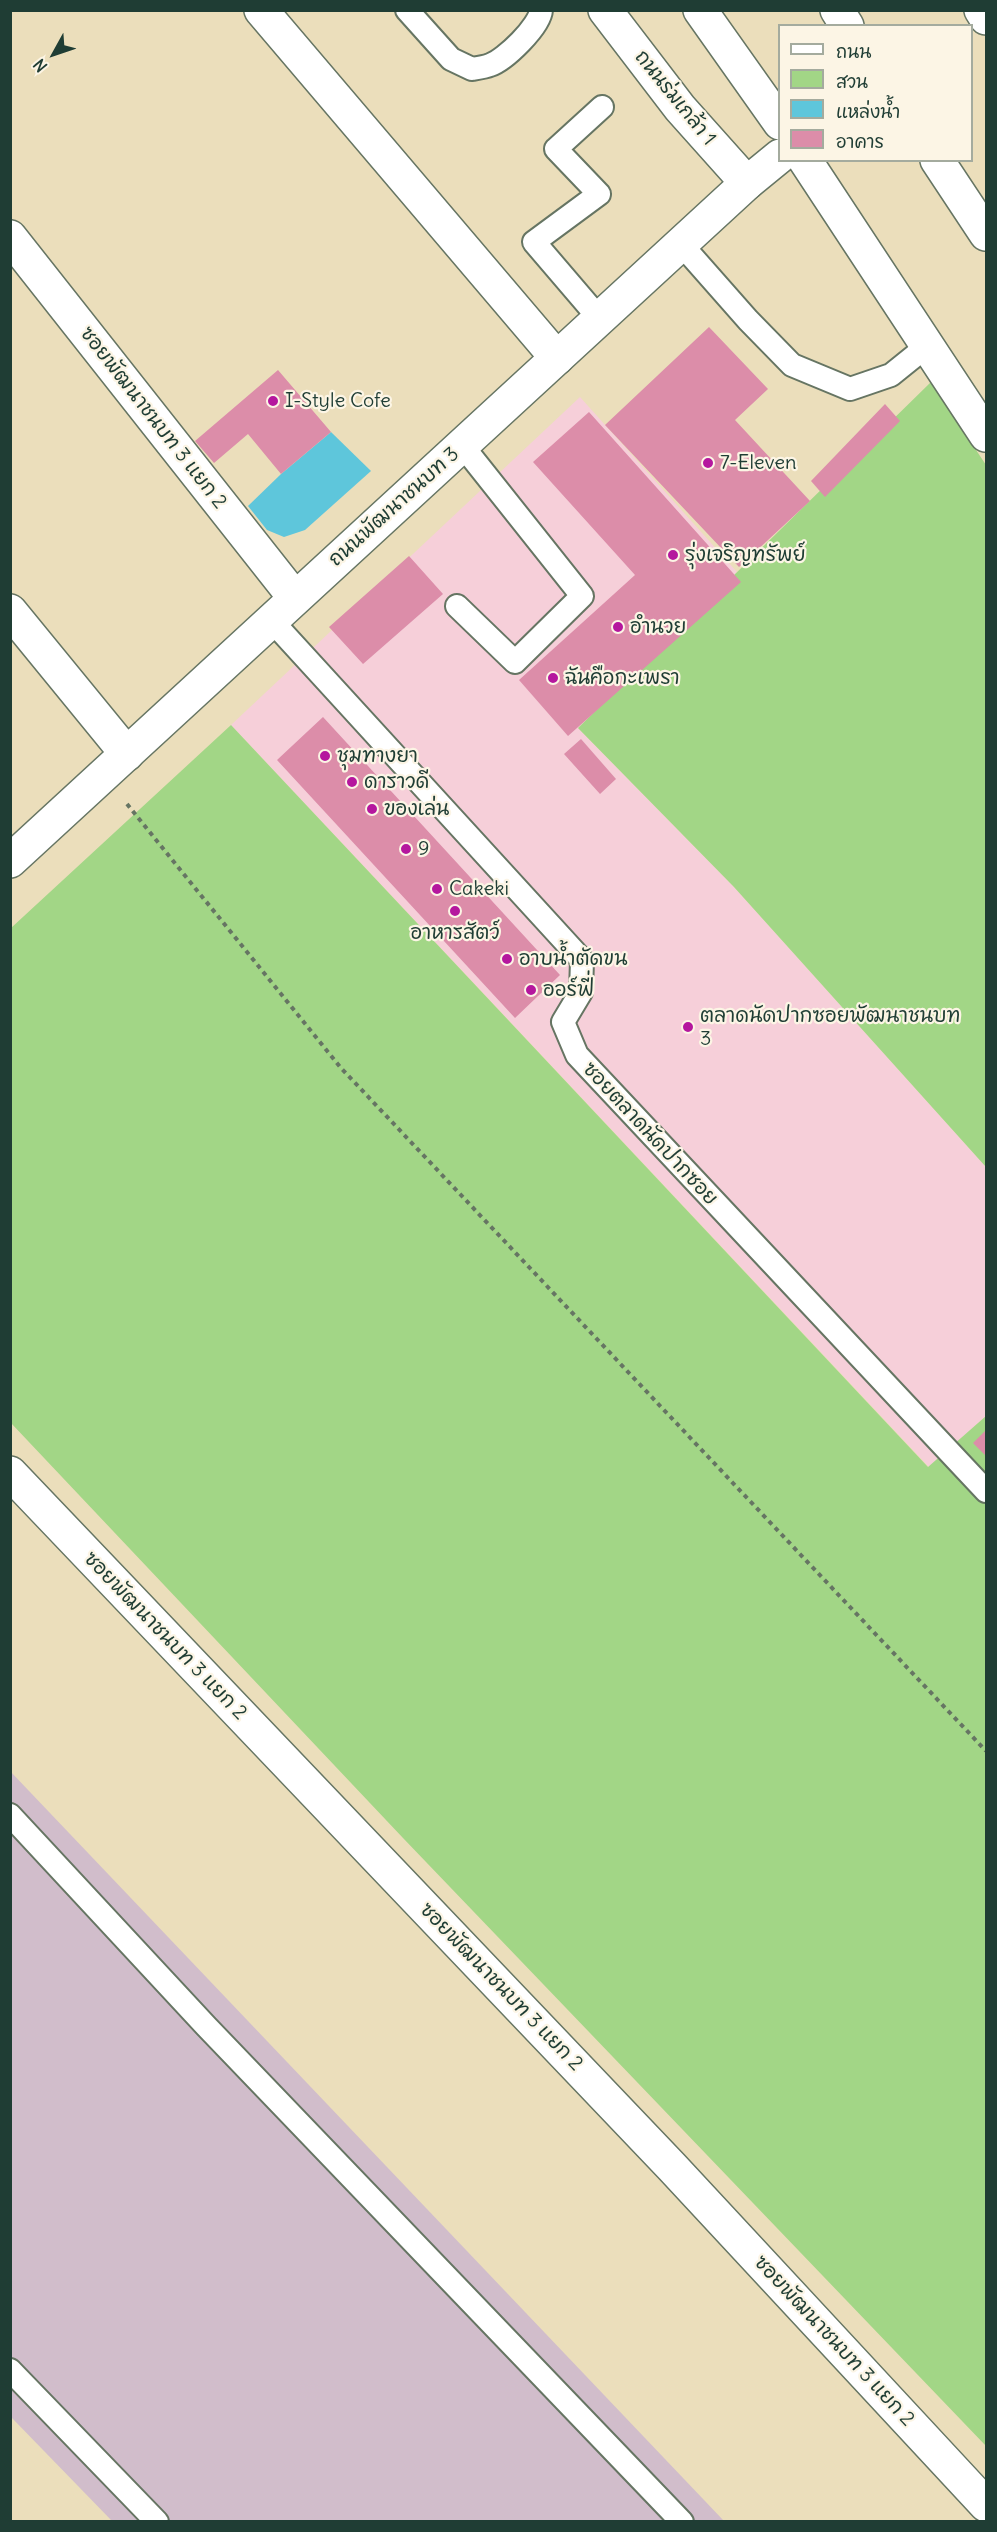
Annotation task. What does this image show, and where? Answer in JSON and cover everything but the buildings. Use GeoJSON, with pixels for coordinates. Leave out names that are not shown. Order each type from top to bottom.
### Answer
{"type":"FeatureCollection","features":[{"type":"Feature","properties":{"kind":"main road"},"geometry":{"type":"LineString","coordinates":[[261,10],[557,358]]}},
{"type":"Feature","properties":{"kind":"main road","name":"ถนนร่มเกล้า 1"},"geometry":{"type":"LineString","coordinates":[[605,10],[680,108],[747,183]]}},
{"type":"Feature","properties":{"kind":"main road"},"geometry":{"type":"LineString","coordinates":[[700,10],[778,120]]}},
{"type":"Feature","properties":{"kind":"main road"},"geometry":{"type":"LineString","coordinates":[[837,10],[846,24]]}},
{"type":"Feature","properties":{"kind":"main road"},"geometry":{"type":"LineString","coordinates":[[981,10],[987,18]]}},
{"type":"Feature","properties":{"kind":"main road","name":"ถนนพัฒนาชนบท 3"},"geometry":{"type":"LineString","coordinates":[[10,861],[599,318],[778,158]]}},
{"type":"Feature","properties":{"kind":"main road"},"geometry":{"type":"LineString","coordinates":[[806,162],[987,435]]}},
{"type":"Feature","properties":{"kind":"main road"},"geometry":{"type":"LineString","coordinates":[[938,162],[987,234]]}},
{"type":"Feature","properties":{"kind":"main road","name":"ซอยพัฒนาชนบท 3 แยก 2"},"geometry":{"type":"LineString","coordinates":[[10,237],[295,598]]}},
{"type":"Feature","properties":{"kind":"main road"},"geometry":{"type":"LineString","coordinates":[[10,611],[115,765]]}},
{"type":"Feature","properties":{"kind":"main road","name":"ซอยพัฒนาชนบท 3 แยก 2"},"geometry":{"type":"LineString","coordinates":[[10,1473],[672,2167],[987,2505]]}},
{"type":"Feature","properties":{"kind":"lane"},"geometry":{"type":"LineString","coordinates":[[407,10],[451,58],[472,69],[492,65],[532,32],[541,17],[541,10]]}},
{"type":"Feature","properties":{"kind":"lane"},"geometry":{"type":"LineString","coordinates":[[599,318],[534,242],[599,194],[556,149],[602,108]]}},
{"type":"Feature","properties":{"kind":"lane"},"geometry":{"type":"LineString","coordinates":[[681,243],[748,320],[792,365],[850,389],[891,375],[927,346]]}},
{"type":"Feature","properties":{"kind":"lane"},"geometry":{"type":"LineString","coordinates":[[457,606],[515,662],[582,596],[462,445]]}},
{"type":"Feature","properties":{"kind":"lane","name":"ซอยตลาดนัดปากซอย"},"geometry":{"type":"LineString","coordinates":[[272,621],[582,960],[581,992],[563,1022],[577,1055],[987,1491]]}},
{"type":"Feature","properties":{"kind":"lane"},"geometry":{"type":"LineString","coordinates":[[10,1815],[206,2026],[681,2522]]}},
{"type":"Feature","properties":{"kind":"lane"},"geometry":{"type":"LineString","coordinates":[[10,2370],[157,2522]]}},
{"type":"Feature","properties":{"kind":"path"},"geometry":{"type":"LineString","coordinates":[[115,765],[341,1068],[987,1751]]}},
{"type":"Feature","properties":{"kind":"shaded area","name":"ตลาดนัดปากซอยพัฒนาชนบท 3"},"geometry":{"type":"Polygon","coordinates":[[[580,397],[737,572],[578,728],[734,887],[986,1167],[986,1416],[929,1467],[231,725],[580,397]]]}},
{"type":"Feature","properties":{"kind":"shaded area"},"geometry":{"type":"Polygon","coordinates":[[[10,1771],[724,2521],[112,2521],[11,2417],[10,1771]]]}},
{"type":"Feature","properties":{"kind":"green space"},"geometry":{"type":"Polygon","coordinates":[[[931,382],[986,465],[986,1167],[734,887],[578,728],[931,382]]]}},
{"type":"Feature","properties":{"kind":"green space"},"geometry":{"type":"Polygon","coordinates":[[[231,725],[928,1467],[986,1416],[986,2446],[403,1838],[11,1423],[11,928],[231,725]]]}},
{"type":"Feature","properties":{"kind":"water"},"geometry":{"type":"Polygon","coordinates":[[[331,432],[371,471],[305,530],[284,537],[267,530],[248,506],[281,474],[331,432]]]}},
{"type":"Feature","properties":{"kind":"place","name":"I-Style Cofe"},"geometry":{"type":"Point","coordinates":[273,401]}},
{"type":"Feature","properties":{"kind":"place","name":"7-Eleven"},"geometry":{"type":"Point","coordinates":[708,463]}},
{"type":"Feature","properties":{"kind":"place","name":"รุ่งเจริญทรัพย์"},"geometry":{"type":"Point","coordinates":[673,555]}},
{"type":"Feature","properties":{"kind":"place","name":"อำนวย"},"geometry":{"type":"Point","coordinates":[618,627]}},
{"type":"Feature","properties":{"kind":"place","name":"ฉันคือกะเพรา"},"geometry":{"type":"Point","coordinates":[553,678]}},
{"type":"Feature","properties":{"kind":"place","name":"ชุมทางยา"},"geometry":{"type":"Point","coordinates":[325,756]}},
{"type":"Feature","properties":{"kind":"place","name":"ดาราวดี"},"geometry":{"type":"Point","coordinates":[352,782]}},
{"type":"Feature","properties":{"kind":"place","name":"ของเล่น"},"geometry":{"type":"Point","coordinates":[372,809]}},
{"type":"Feature","properties":{"kind":"place","name":"9"},"geometry":{"type":"Point","coordinates":[406,849]}},
{"type":"Feature","properties":{"kind":"place","name":"Cakeki"},"geometry":{"type":"Point","coordinates":[437,889]}},
{"type":"Feature","properties":{"kind":"place","name":"อาหารสัตว์"},"geometry":{"type":"Point","coordinates":[455,911]}},
{"type":"Feature","properties":{"kind":"place","name":"อาบน้ำตัดขน"},"geometry":{"type":"Point","coordinates":[507,959]}},
{"type":"Feature","properties":{"kind":"place","name":"ออร์ฟี่"},"geometry":{"type":"Point","coordinates":[531,990]}},
{"type":"Feature","properties":{"kind":"place","name":"ตลาดนัดปากซอยพัฒนาชนบท 3"},"geometry":{"type":"Point","coordinates":[688,1027]}}]}
